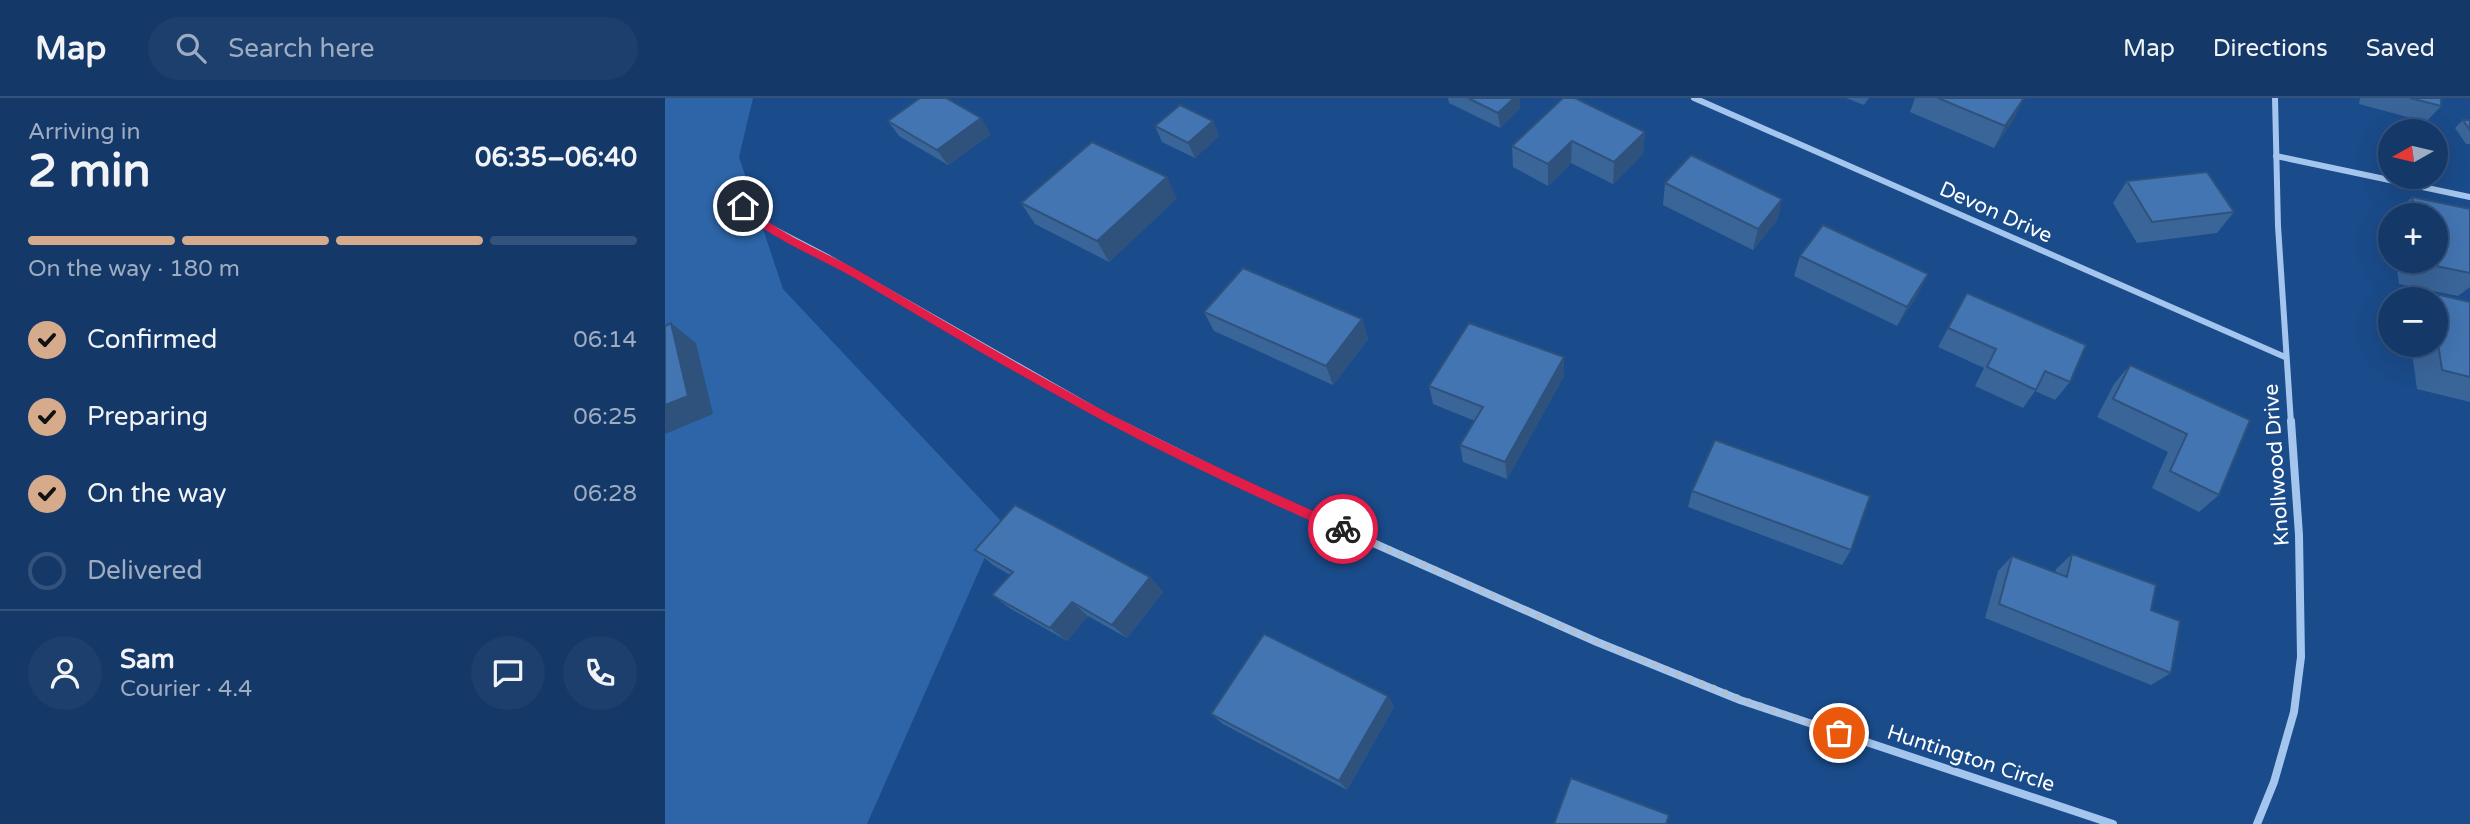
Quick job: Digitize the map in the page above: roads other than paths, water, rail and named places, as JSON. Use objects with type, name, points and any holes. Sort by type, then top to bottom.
[{"type":"street","name":"Devon Drive","points":[[1693,98],[2285,356]]},
{"type":"street","name":"Knollwood Drive","points":[[2257,824],[2274,782],[2294,712],[2301,657],[2299,535],[2291,399],[2285,356],[2275,98]]},
{"type":"street","points":[[2276,156],[2470,197]]},
{"type":"street","name":"Huntington Circle","points":[[723,200],[743,206],[756,220],[829,258],[983,349],[1104,416],[1258,492],[1597,642],[1740,699],[2113,824]]}]
